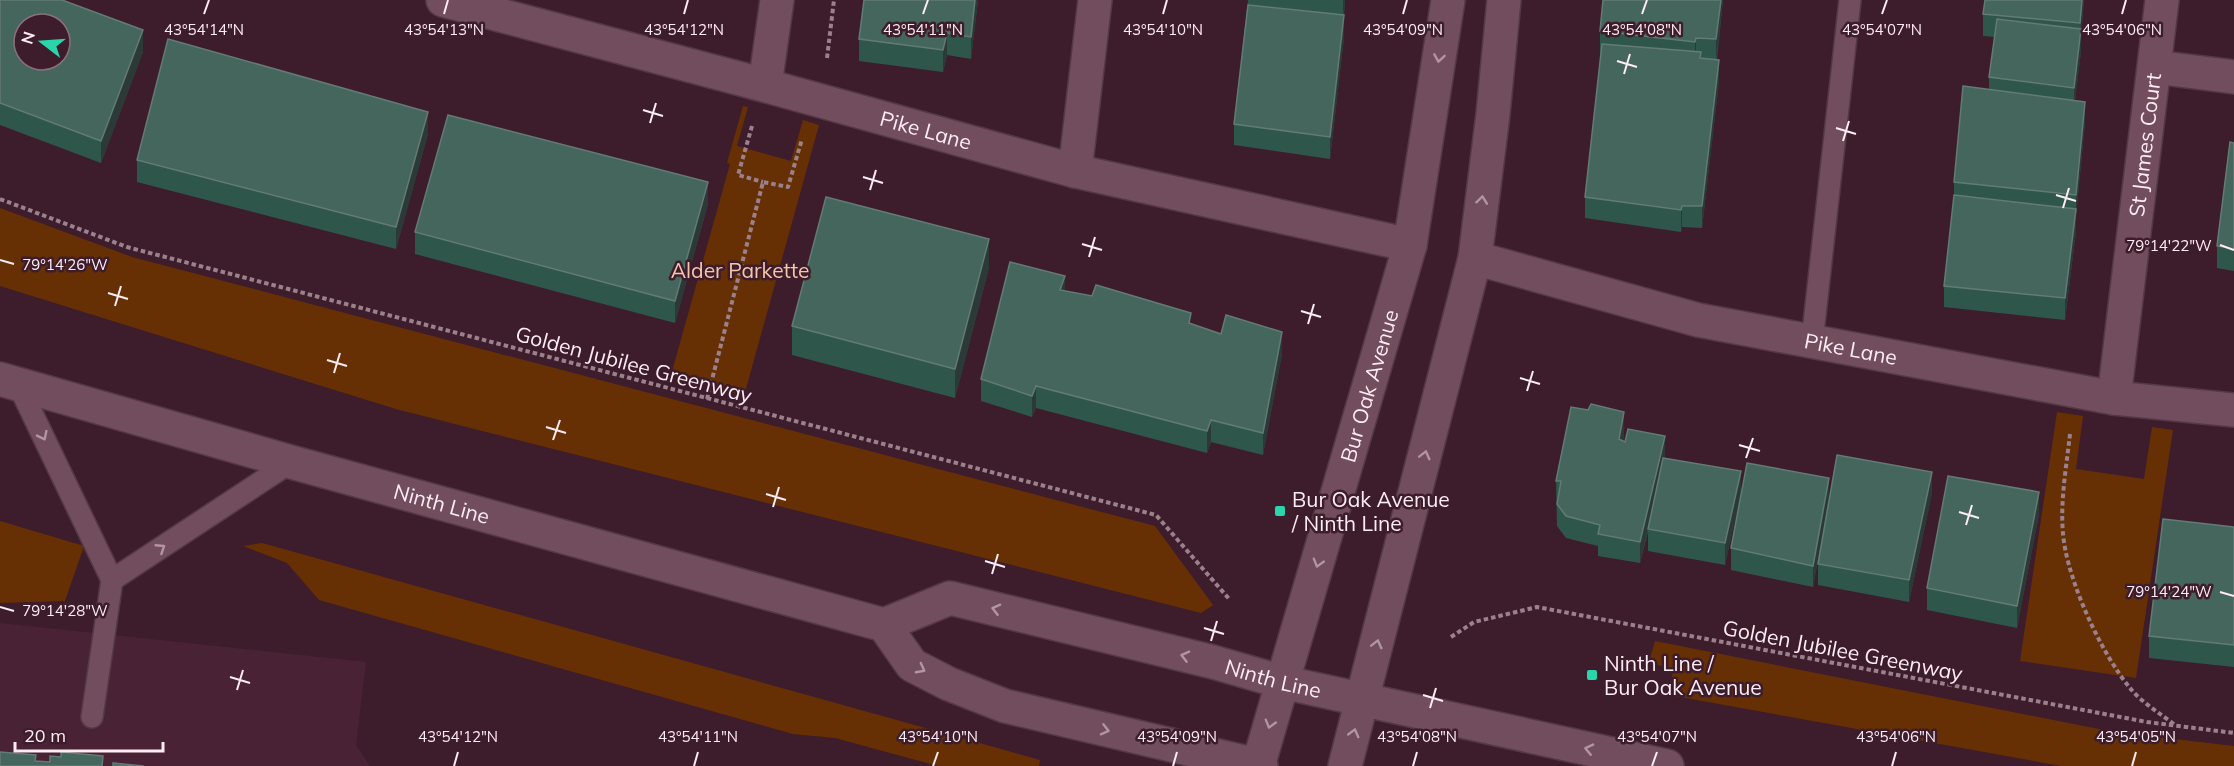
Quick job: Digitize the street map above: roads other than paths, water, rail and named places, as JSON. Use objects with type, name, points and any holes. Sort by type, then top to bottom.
[{"type":"street","name":"Pike Lane","points":[[443,0],[1075,171],[1410,245]]},
{"type":"street","points":[[765,86],[777,0]]},
{"type":"street","points":[[1075,171],[1095,0]]},
{"type":"street","name":"Bur Oak Avenue","points":[[1259,766],[1410,245],[1448,0]]},
{"type":"street","points":[[1345,766],[1475,258],[1493,114],[1504,0]]},
{"type":"street","name":"St James Court","points":[[2114,398],[2162,0]]},
{"type":"street","points":[[2155,67],[2234,77]]},
{"type":"street","name":"Pike Lane","points":[[1475,258],[1698,320],[2114,398],[2234,410]]},
{"type":"street","name":"Ninth Line","points":[[9,381],[291,462],[884,625],[950,598],[1363,701],[1667,766]]},
{"type":"street","points":[[884,625],[912,665],[949,684],[1005,706],[1259,766]]},
{"type":"lane","points":[[1812,342],[1850,0]]},
{"type":"lane","points":[[9,381],[112,580],[92,717]]},
{"type":"lane","points":[[112,580],[291,462]]},
{"type":"place","name":"Bur Oak Avenue / Ninth Line","points":[[1280,511]]},
{"type":"place","name":"Ninth Line / Bur Oak Avenue","points":[[1592,675]]},
{"type":"park label","name":"Alder Parkette","points":[[740,270]]}]
